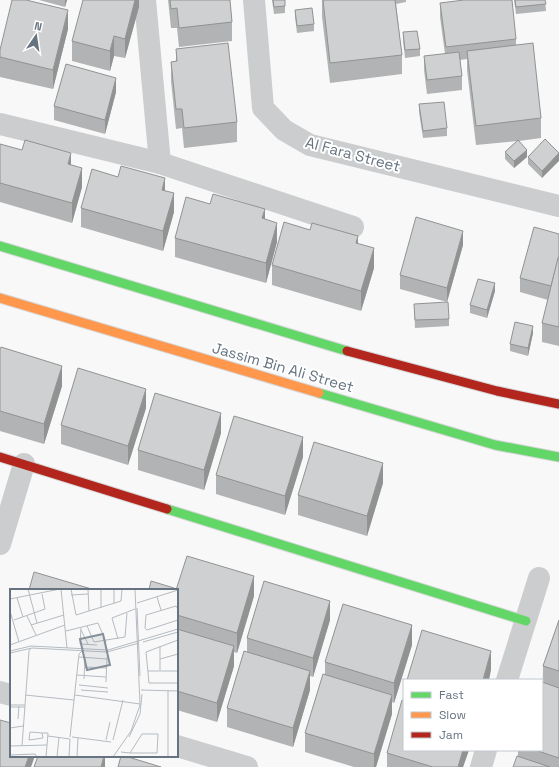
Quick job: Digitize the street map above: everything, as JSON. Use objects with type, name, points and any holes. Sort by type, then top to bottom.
[{"type":"street","points":[[146,0],[160,163]]},
{"type":"street","name":"Al Fara Street","points":[[254,0],[263,108],[284,130],[310,145],[559,206]]},
{"type":"street","points":[[0,124],[160,163],[353,227]]},
{"type":"street","points":[[0,246],[330,347],[504,393],[559,404]]},
{"type":"street","name":"Jassim Bin Ali Street","points":[[0,298],[495,445],[559,457]]},
{"type":"street","points":[[0,456],[526,621]]},
{"type":"street","points":[[0,544],[24,464]]},
{"type":"street","points":[[507,679],[539,578]]},
{"type":"street","points":[[0,692],[10,695]]},
{"type":"street","points":[[178,746],[247,767]]},
{"type":"street","points":[[480,767],[486,751]]},
{"type":"building","points":[[12,0],[26,0],[68,10],[53,70],[0,57],[0,50]]},
{"type":"building","points":[[83,0],[135,0],[125,39],[114,36],[110,51],[72,41]]},
{"type":"building","points":[[170,0],[230,0],[232,22],[179,28],[177,8],[171,9]]},
{"type":"building","points":[[273,0],[285,0],[285,6],[274,7]]},
{"type":"building","points":[[323,0],[395,0],[402,55],[330,63]]},
{"type":"building","points":[[464,0],[512,0],[516,39],[446,47],[440,3]]},
{"type":"building","points":[[515,0],[545,0],[546,4],[516,7]]},
{"type":"building","points":[[312,8],[314,24],[297,26],[295,10]]},
{"type":"building","points":[[417,31],[420,49],[405,50],[403,32]]},
{"type":"building","points":[[228,43],[237,122],[184,128],[182,109],[176,109],[171,62],[177,61],[176,49]]},
{"type":"building","points":[[533,43],[541,118],[476,126],[467,51]]},
{"type":"building","points":[[459,52],[462,76],[427,80],[424,56]]},
{"type":"building","points":[[66,64],[116,78],[105,120],[54,106]]},
{"type":"building","points":[[444,102],[447,128],[423,131],[419,104]]},
{"type":"building","points":[[545,139],[559,153],[542,171],[528,157]]},
{"type":"building","points":[[25,140],[71,153],[68,164],[82,168],[72,203],[0,183],[0,144],[22,150]]},
{"type":"building","points":[[518,140],[527,150],[514,161],[505,152]]},
{"type":"building","points":[[121,166],[165,178],[162,190],[174,193],[163,231],[81,208],[92,169],[118,177]]},
{"type":"building","points":[[213,194],[265,209],[262,218],[277,223],[266,263],[175,238],[186,197],[210,204]]},
{"type":"building","points":[[416,217],[463,231],[447,288],[400,275]]},
{"type":"building","points":[[284,222],[310,230],[312,223],[358,236],[356,243],[374,248],[361,291],[272,265]]},
{"type":"building","points":[[534,227],[559,234],[559,256],[551,286],[520,278]]},
{"type":"building","points":[[559,258],[559,327],[542,323]]},
{"type":"building","points":[[478,279],[495,283],[487,310],[470,305]]},
{"type":"building","points":[[448,302],[449,319],[415,320],[414,304]]},
{"type":"building","points":[[515,322],[533,326],[528,348],[510,344]]},
{"type":"building","points":[[1,347],[62,366],[44,424],[0,411]]},
{"type":"building","points":[[78,368],[146,389],[128,446],[61,425]]},
{"type":"building","points":[[155,393],[221,413],[204,470],[138,450]]},
{"type":"building","points":[[234,416],[303,437],[285,496],[216,475]]},
{"type":"building","points":[[314,442],[383,463],[367,516],[298,495]]},
{"type":"building","points":[[187,556],[254,576],[237,633],[178,615],[178,589],[176,589]]},
{"type":"building","points":[[34,572],[92,589],[29,589]]},
{"type":"building","points":[[151,581],[174,588],[174,589],[149,589]]},
{"type":"building","points":[[264,581],[330,601],[313,658],[247,638]]},
{"type":"building","points":[[343,604],[412,625],[394,683],[325,662]]},
{"type":"building","points":[[559,620],[559,671],[543,666]]},
{"type":"building","points":[[178,629],[234,646],[217,703],[178,691]]},
{"type":"building","points":[[422,630],[491,651],[483,679],[407,679]]},
{"type":"building","points":[[244,651],[310,671],[293,728],[227,708]]},
{"type":"building","points":[[323,674],[392,695],[374,754],[305,733]]},
{"type":"building","points":[[543,682],[559,688],[559,758],[538,751],[543,751]]},
{"type":"building","points":[[402,700],[403,751],[463,751],[458,767],[433,767],[387,753]]},
{"type":"building","points":[[0,720],[10,723],[10,757],[29,757],[25,767],[0,767]]},
{"type":"building","points":[[517,756],[550,767],[513,767]]},
{"type":"building","points":[[38,757],[104,757],[101,767],[34,767]]},
{"type":"building","points":[[121,757],[128,757],[161,767],[118,767]]},
{"type":"traffic: fast","points":[[0,246],[347,351]]},
{"type":"traffic: fast","points":[[319,393],[495,445],[559,457]]},
{"type":"traffic: fast","points":[[167,509],[526,621]]},
{"type":"traffic: slow","points":[[0,298],[319,393]]},
{"type":"traffic: jam","points":[[347,351],[497,391],[559,404]]},
{"type":"traffic: jam","points":[[0,457],[167,509]]}]
